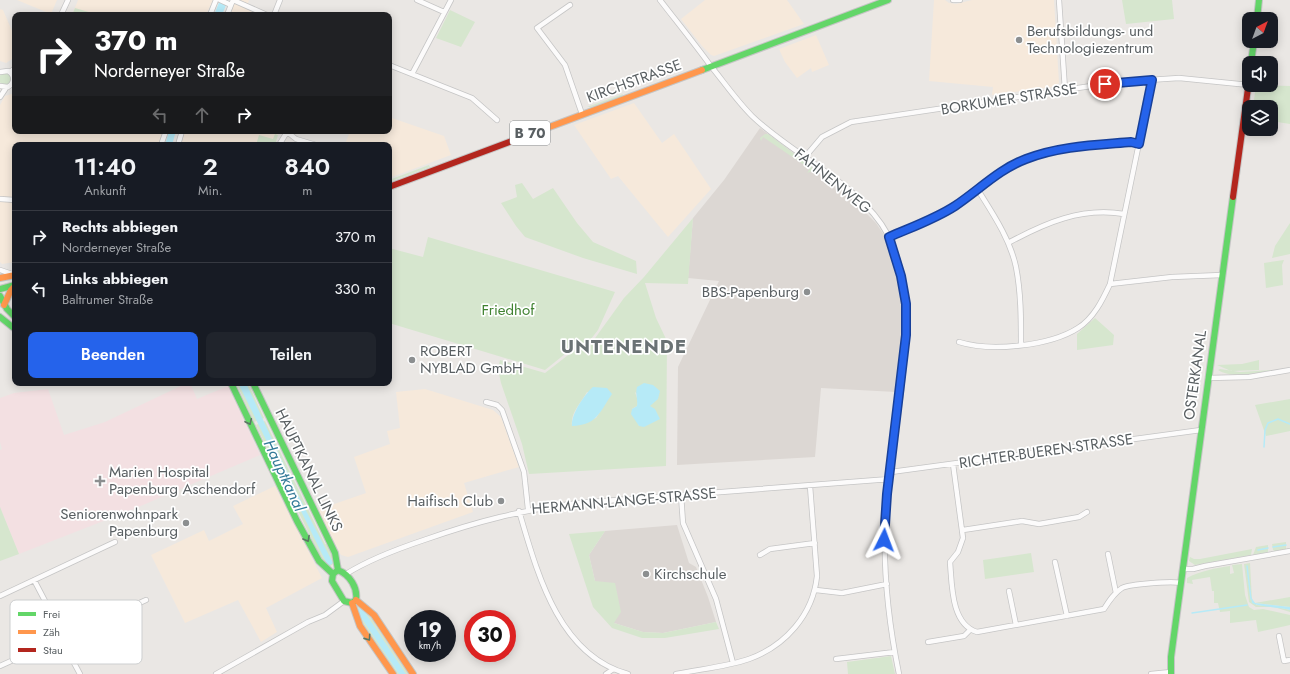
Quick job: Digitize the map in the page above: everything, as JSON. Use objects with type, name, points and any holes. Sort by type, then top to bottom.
[{"type":"main road","name":"KIRCHSTRASSE","points":[[392,186],[888,0]]},
{"type":"main road","points":[[1258,12],[1259,0]]},
{"type":"main road","name":"OSTERKANAL","points":[[1171,673],[1171,657],[1247,92]]},
{"type":"main road","points":[[0,278],[12,275]]},
{"type":"main road","points":[[0,289],[12,286]]},
{"type":"main road","points":[[4,305],[12,289]]},
{"type":"main road","points":[[0,296],[4,305],[12,314]]},
{"type":"main road","points":[[0,317],[12,327]]},
{"type":"main road","points":[[232,386],[295,517],[319,561],[336,572],[346,574],[357,593],[354,601],[360,626],[393,674]]},
{"type":"main road","name":"HAUPTKANAL LINKS","points":[[254,386],[335,553],[336,572],[332,581],[344,601]]},
{"type":"main road","points":[[344,601],[354,601],[374,615],[413,674]]},
{"type":"street","points":[[62,12],[68,0]]},
{"type":"street","points":[[211,12],[216,0]]},
{"type":"street","points":[[220,0],[231,2],[259,12]]},
{"type":"street","points":[[275,12],[280,0]]},
{"type":"street","points":[[417,0],[444,12]]},
{"type":"street","points":[[412,74],[451,0]]},
{"type":"street","name":"FAHNENWEG","points":[[660,0],[712,66],[725,86],[752,116],[868,208],[880,222],[889,237],[901,276],[906,304],[906,335],[884,540],[887,584],[895,652],[900,674]]},
{"type":"street","points":[[953,0],[960,0]]},
{"type":"street","points":[[1059,0],[1065,90]]},
{"type":"street","points":[[228,12],[231,2]]},
{"type":"street","points":[[570,5],[537,28],[565,65],[582,114]]},
{"type":"street","points":[[392,67],[472,98],[497,120]]},
{"type":"street","points":[[0,72],[10,72],[12,77]]},
{"type":"street","name":"BORKUMER STRASSE","points":[[805,157],[822,138],[851,122],[1118,82],[1179,78],[1242,84]]},
{"type":"street","points":[[959,342],[975,347],[1001,347],[1057,338],[1079,328],[1094,314],[1110,284],[1152,80]]},
{"type":"street","points":[[0,86],[6,88],[12,86]]},
{"type":"street","points":[[0,97],[6,88]]},
{"type":"street","points":[[289,134],[307,142]]},
{"type":"street","points":[[889,237],[941,214],[978,190],[1006,168],[1045,152],[1131,142],[1139,144]]},
{"type":"street","points":[[978,190],[1008,243],[1016,266],[1020,296],[1021,344]]},
{"type":"street","points":[[0,199],[12,200]]},
{"type":"street","points":[[1008,243],[1051,221],[1082,214],[1109,212],[1124,214]]},
{"type":"street","points":[[0,270],[12,274]]},
{"type":"street","points":[[1110,284],[1172,277],[1222,275]]},
{"type":"street","points":[[1208,378],[1249,377],[1290,370]]},
{"type":"street","points":[[486,402],[496,405],[502,410],[524,472],[528,509]]},
{"type":"street","name":"RICHTER-BUEREN-STRASSE","points":[[891,472],[1201,430]]},
{"type":"street","points":[[953,464],[963,530],[962,544],[950,562],[956,610],[970,630],[977,632],[1104,609],[1116,593],[1124,587],[1173,581],[1181,583]]},
{"type":"street","name":"HERMANN-LANGE-STRASSE","points":[[346,574],[390,552],[449,531],[528,509],[578,503],[890,479]]},
{"type":"street","points":[[676,674],[749,659],[765,651],[789,633],[810,606],[816,590],[817,576],[810,486]]},
{"type":"street","points":[[680,495],[683,523],[716,599],[733,663]]},
{"type":"street","points":[[519,511],[535,566],[556,613],[573,638],[593,657],[612,670],[628,674]]},
{"type":"street","points":[[963,530],[1022,521],[1040,524],[1079,518],[1088,512]]},
{"type":"street","points":[[0,596],[115,542]]},
{"type":"street","points":[[760,555],[770,549],[814,543]]},
{"type":"street","points":[[1183,569],[1193,570],[1212,564],[1290,552]]},
{"type":"street","points":[[1108,554],[1116,593]]},
{"type":"street","points":[[1055,562],[1067,616]]},
{"type":"street","points":[[34,580],[44,600]]},
{"type":"street","points":[[816,590],[842,593],[887,584]]},
{"type":"street","points":[[1009,591],[1016,625]]},
{"type":"street","points":[[142,602],[146,600]]},
{"type":"street","points":[[216,674],[308,622],[325,615],[344,601]]},
{"type":"street","points":[[928,642],[964,636],[970,630]]},
{"type":"street","points":[[1279,636],[1284,661],[1290,660]]},
{"type":"street","points":[[836,660],[895,652]]},
{"type":"street","points":[[0,666],[10,661]]},
{"type":"street","points":[[75,664],[80,674]]},
{"type":"street","points":[[606,674],[612,670]]},
{"type":"street","points":[[1151,674],[1171,673]]},
{"type":"shaded area","points":[[17,0],[57,0],[52,12],[46,12]]},
{"type":"shaded area","points":[[78,0],[213,0],[207,12],[73,12]]},
{"type":"shaded area","points":[[234,0],[249,0],[246,9],[253,12],[229,12]]},
{"type":"shaded area","points":[[705,0],[787,0],[804,24],[714,56],[702,46],[681,19]]},
{"type":"shaded area","points":[[934,0],[945,0],[949,3],[956,4],[972,0],[1054,0],[1059,83],[1052,87],[992,95],[993,87],[929,81]]},
{"type":"shaded area","points":[[0,9],[3,10],[12,31],[12,59],[6,63],[0,61]]},
{"type":"shaded area","points":[[816,35],[829,65],[812,72],[811,68],[797,78],[785,62],[779,49]]},
{"type":"shaded area","points":[[12,94],[12,134],[162,134],[160,142],[12,142],[12,262],[2,264],[0,262],[0,105],[5,96]]},
{"type":"shaded area","points":[[634,103],[662,143],[674,134],[711,189],[668,237],[618,176],[611,179],[574,125]]},
{"type":"shaded area","points":[[392,118],[444,136],[451,155],[392,177],[392,142],[346,142],[349,134],[392,134]]},
{"type":"shaded area","name":"BBS-Papenburg","points":[[760,128],[845,192],[876,223],[886,238],[898,276],[902,304],[903,335],[896,392],[821,388],[815,457],[677,465],[678,367],[719,281],[688,278],[693,218],[724,180]]},
{"type":"shaded area","points":[[184,134],[278,134],[276,142],[182,142]]},
{"type":"shaded area","name":"Marien Hospital Papenburg Aschendorf","points":[[181,386],[191,386],[197,399],[228,386],[260,455],[129,511],[19,554],[0,507],[0,450],[2,449],[0,442],[0,398],[14,393],[48,389],[64,435],[105,422]]},
{"type":"shaded area","points":[[425,389],[493,410],[501,417],[519,467],[464,483],[473,512],[348,557],[341,555],[317,510],[366,493],[354,457],[390,444],[387,431],[400,428],[396,392]]},
{"type":"shaded area","points":[[275,486],[322,578],[266,608],[277,632],[261,642],[238,600],[185,623],[151,555],[204,530],[209,541],[243,524],[233,506]]},
{"type":"shaded area","name":"Kirchschule","points":[[677,525],[689,563],[696,567],[716,622],[663,633],[643,632],[614,623],[595,581],[589,555],[605,531]]},
{"type":"green space","points":[[1122,0],[1172,0],[1174,19],[1126,24]]},
{"type":"green space","points":[[75,8],[89,12],[73,12]]},
{"type":"green space","points":[[450,10],[475,22],[461,47],[436,38]]},
{"type":"green space","points":[[5,73],[9,75],[11,79],[9,83],[5,85],[1,83],[-1,79],[1,75]]},
{"type":"green space","points":[[1278,86],[1290,86],[1290,124],[1278,122],[1278,100],[1254,100],[1255,92],[1278,92]]},
{"type":"green space","points":[[623,94],[622,96],[587,107]]},
{"type":"green space","points":[[275,134],[278,135],[276,142],[257,142],[259,135],[273,139]]},
{"type":"green space","points":[[765,134],[768,134],[812,167],[812,171],[807,173],[810,169],[763,137],[761,141],[760,138]]},
{"type":"green space","points":[[429,165],[430,167],[392,181],[392,179]]},
{"type":"green space","points":[[522,183],[533,199],[553,188],[577,223],[593,242],[636,261],[637,274],[583,258],[525,237],[501,203],[517,197],[515,185]]},
{"type":"green space","points":[[693,218],[688,284],[645,283],[656,318],[667,341],[666,466],[529,474],[522,444],[501,383],[498,369],[500,360],[545,373],[572,352],[593,341],[624,298],[644,277]],"holes":[[[587,392],[611,394],[596,418],[572,426],[574,412]],[[635,392],[650,406],[639,426],[632,409],[637,406],[638,401]]]},
{"type":"green space","points":[[1290,223],[1290,254],[1272,258],[1275,246]]},
{"type":"green space","name":"Friedhof","points":[[428,237],[615,292],[598,330],[591,339],[570,350],[545,370],[392,324],[392,249],[423,257]]},
{"type":"green space","points":[[1284,260],[1282,265],[1283,285],[1266,288],[1264,263]]},
{"type":"green space","points":[[1095,318],[1114,335],[1113,345],[1077,350],[1077,334]]},
{"type":"green space","points":[[1259,360],[1259,370],[1231,371],[1217,365],[1242,364]]},
{"type":"green space","points":[[1218,370],[1240,372],[1273,370],[1237,375],[1224,373]]},
{"type":"green space","points":[[237,386],[249,386],[264,418],[254,422]]},
{"type":"green space","points":[[1290,399],[1290,431],[1266,436],[1255,405]]},
{"type":"green space","points":[[265,421],[325,544],[329,545],[335,563],[327,568],[319,559],[320,556],[256,425]]},
{"type":"green space","points":[[0,507],[19,554],[0,561]]},
{"type":"green space","points":[[605,531],[589,555],[595,581],[615,583],[621,612],[614,623],[643,632],[663,633],[716,622],[719,629],[665,638],[642,638],[612,628],[593,607],[569,534]]},
{"type":"green space","points":[[1286,542],[1286,549],[1273,550],[1272,544]]},
{"type":"green space","points":[[1268,545],[1268,552],[1253,555],[1256,547]]},
{"type":"green space","points":[[1252,549],[1251,555],[1195,565],[1189,561],[1190,557],[1200,559]]},
{"type":"green space","points":[[1031,553],[1034,572],[985,579],[983,560]]},
{"type":"green space","points":[[1250,563],[1252,600],[1255,603],[1290,597],[1290,607],[1256,603],[1256,605],[1273,606],[1290,610],[1290,612],[1274,607],[1256,607],[1249,602],[1244,564]]},
{"type":"green space","points":[[1242,564],[1245,595],[1249,607],[1254,610],[1263,609],[1290,615],[1290,625],[1258,632],[1256,620],[1230,623],[1230,611],[1220,612],[1218,603],[1214,603],[1214,591],[1212,591],[1210,577],[1192,580],[1193,584],[1187,583],[1187,578],[1197,573],[1230,566],[1230,574],[1234,573],[1232,565]]},
{"type":"green space","points":[[362,605],[376,620],[375,624],[409,674],[397,674],[366,629],[363,628],[355,609]]},
{"type":"green space","points":[[891,656],[895,674],[848,674],[847,662]]},
{"type":"water","points":[[220,0],[228,0],[223,12],[215,12]]},
{"type":"water","points":[[168,134],[175,134],[173,142],[166,142]]},
{"type":"water","points":[[644,383],[653,385],[660,391],[658,399],[650,406],[655,409],[660,419],[644,427],[639,426],[631,414],[632,409],[637,406],[637,387]]},
{"type":"water","name":"Hauptkanal","points":[[239,386],[247,386],[297,493],[333,563],[329,566]]},
{"type":"water","points":[[593,387],[607,388],[612,394],[596,417],[587,423],[572,426],[572,421],[576,410]]},
{"type":"water","points":[[1251,597],[1255,603],[1290,607],[1290,610],[1252,603]]},
{"type":"water","points":[[360,608],[364,611],[406,674],[399,674],[358,613],[357,609]]},
{"type":"waterway","points":[[1264,447],[1265,430],[1268,423],[1278,419],[1290,424]]},
{"type":"waterway","points":[[1273,547],[1286,545]]},
{"type":"waterway","points":[[1258,550],[1268,548]]},
{"type":"waterway","points":[[1247,566],[1251,599]]},
{"type":"waterway","points":[[1192,613],[1247,605]]},
{"type":"traffic: fast","points":[[702,70],[888,0]]},
{"type":"traffic: fast","points":[[1258,12],[1259,0]]},
{"type":"traffic: fast","points":[[1252,56],[1253,48]]},
{"type":"traffic: fast","points":[[1171,674],[1171,657],[1233,197]]},
{"type":"traffic: fast","points":[[0,289],[12,286]]},
{"type":"traffic: fast","points":[[0,296],[7,309],[12,314]]},
{"type":"traffic: fast","points":[[0,317],[12,327]]},
{"type":"traffic: fast","points":[[232,386],[297,521],[319,561],[333,574]]},
{"type":"traffic: fast","points":[[254,386],[335,553],[338,570]]},
{"type":"traffic: fast","points":[[338,570],[346,575],[352,582],[356,591],[356,600],[352,603],[344,601],[332,581],[333,574],[338,570]]},
{"type":"traffic: slow","points":[[528,135],[702,70]]},
{"type":"traffic: slow","points":[[0,278],[12,276]]},
{"type":"traffic: slow","points":[[4,305],[12,289]]},
{"type":"traffic: slow","points":[[356,600],[374,615],[413,674]]},
{"type":"traffic: slow","points":[[352,603],[360,626],[393,674]]},
{"type":"traffic: jam","points":[[1233,197],[1247,92]]},
{"type":"traffic: jam","points":[[392,186],[528,135]]},
{"type":"place","name":"Berufsbildungs- und Technologiezentrum","points":[[1019,40]]},
{"type":"place","name":"BBS-Papenburg","points":[[807,292]]},
{"type":"place","name":"ROBERT NYBLAD GmbH","points":[[412,360]]},
{"type":"place","name":"Marien Hospital Papenburg Aschendorf","points":[[100,481]]},
{"type":"place","name":"Haifisch Club","points":[[501,501]]},
{"type":"place","name":"Seniorenwohnpark Papenburg","points":[[186,523]]},
{"type":"place","name":"Kirchschule","points":[[646,574]]},
{"type":"district","name":"UNTENENDE","points":[[624,346]]},
{"type":"route","points":[[884,540],[887,494],[891,472],[906,335],[906,304],[901,276],[889,237],[941,214],[975,192],[1006,168],[1024,159],[1060,149],[1131,142],[1139,144],[1152,80],[1105,84]]}]
